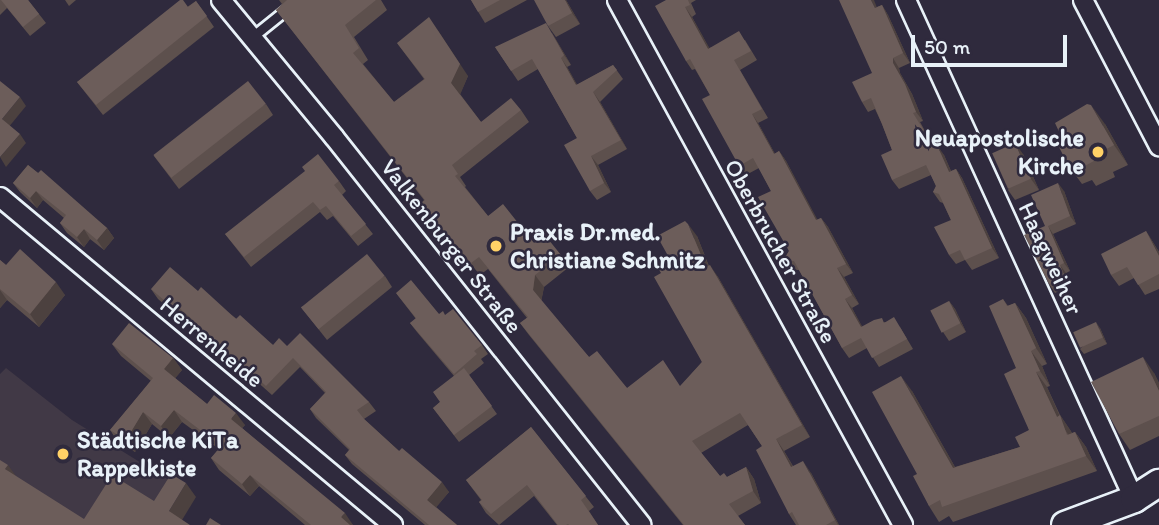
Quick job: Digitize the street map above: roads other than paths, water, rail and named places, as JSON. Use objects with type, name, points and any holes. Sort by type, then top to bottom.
[{"type":"street","name":"Valkenburger Straße","points":[[221,0],[642,525]]},
{"type":"street","name":"Oberbrucher Straße","points":[[617,0],[903,525]]},
{"type":"street","name":"Haagweiher","points":[[906,0],[1134,499]]},
{"type":"street","points":[[1083,0],[1158,143]]},
{"type":"street","name":"Herrenheide","points":[[0,197],[393,525]]},
{"type":"street","points":[[1065,525],[1134,499],[1159,483]]},
{"type":"lane","points":[[252,37],[298,0]]},
{"type":"place","name":"Neuapostolische Kirche","points":[[1098,152]]},
{"type":"place","name":"Praxis Dr.med. Christiane Schmitz","points":[[496,246]]},
{"type":"place","name":"Städtische KiTa Rappelkiste","points":[[63,454]]}]
